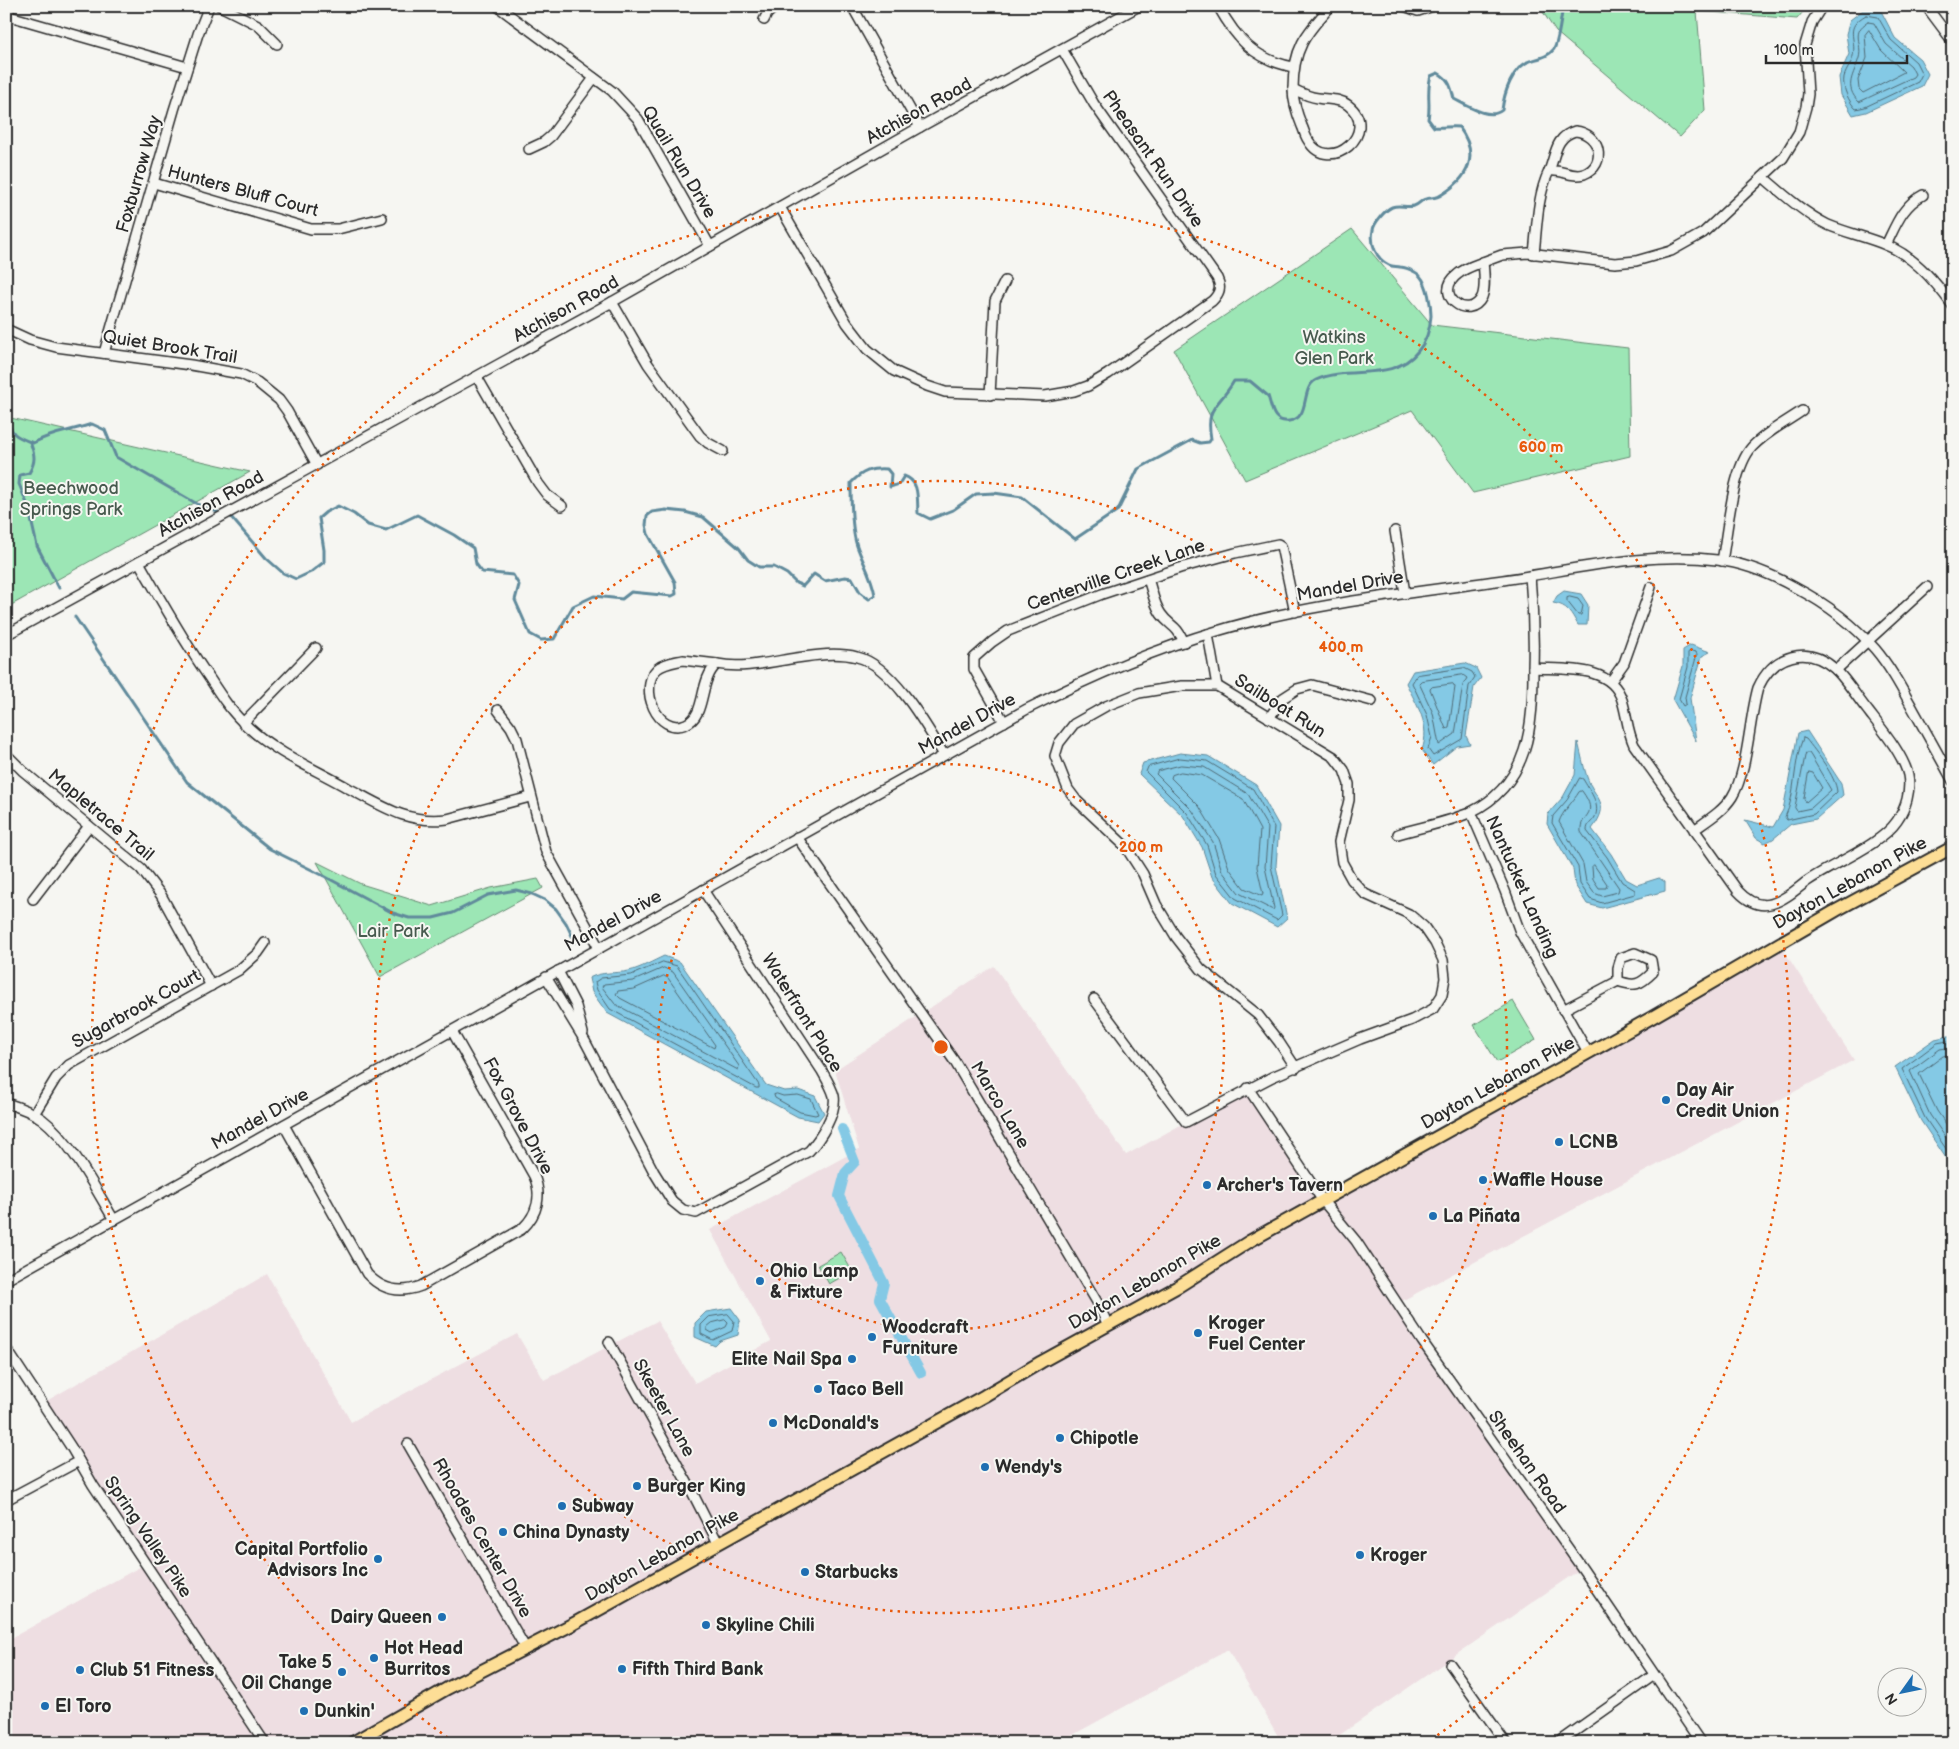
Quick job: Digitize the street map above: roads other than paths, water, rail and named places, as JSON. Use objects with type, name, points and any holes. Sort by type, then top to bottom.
[{"type":"main road","name":"Dayton Lebanon Pike","points":[[352,1743],[448,1688],[526,1649],[718,1543],[1179,1286],[1250,1241],[1953,847]]},
{"type":"street","name":"Foxburrow Way","points":[[104,353],[198,34],[209,6]]},
{"type":"street","points":[[220,6],[258,25],[278,44]]},
{"type":"street","name":"Quail Run Drive","points":[[497,6],[612,91],[638,119],[710,246]]},
{"type":"street","points":[[764,20],[767,14],[776,6]]},
{"type":"street","points":[[852,6],[920,127]]},
{"type":"street","name":"Atchison Road","points":[[6,635],[477,377],[920,127],[1139,6]]},
{"type":"street","points":[[1218,6],[1229,27],[1248,48],[1275,62],[1293,67]]},
{"type":"street","points":[[1293,89],[1305,95],[1341,101],[1353,110],[1358,124],[1358,132],[1350,146],[1337,153],[1327,153],[1314,148],[1308,140],[1298,118],[1293,100],[1293,89],[1293,67],[1298,52],[1306,38],[1331,6]]},
{"type":"street","points":[[1404,6],[1418,11],[1433,6]]},
{"type":"street","points":[[1483,262],[1483,294],[1481,299],[1472,306],[1459,306],[1452,300],[1449,294],[1450,284],[1458,274],[1483,262],[1511,254],[1534,254],[1615,263],[1653,257],[1671,251],[1703,233],[1764,178],[1791,148],[1804,120],[1808,94],[1805,45],[1812,22],[1822,6]]},
{"type":"street","points":[[1926,6],[1953,42]]},
{"type":"street","points":[[6,15],[188,68]]},
{"type":"street","name":"Pheasant Run Drive","points":[[990,395],[1059,395],[1088,386],[1134,357],[1218,296],[1220,286],[1217,278],[1094,104],[1062,49]]},
{"type":"street","points":[[529,149],[552,136],[594,78]]},
{"type":"street","points":[[1534,254],[1540,200],[1545,179],[1558,143],[1562,138],[1575,131],[1586,133],[1594,140],[1597,145],[1598,156],[1596,162],[1588,171],[1578,175],[1556,170],[1549,171]]},
{"type":"street","points":[[1764,178],[1787,198],[1815,218],[1830,226],[1886,245],[1902,254],[1931,278],[1953,306]]},
{"type":"street","name":"Hunters Bluff Court","points":[[154,183],[311,229],[338,230],[382,218]]},
{"type":"street","points":[[1886,245],[1901,214],[1908,205],[1923,195]]},
{"type":"street","points":[[780,207],[847,323],[867,349],[894,371],[926,386],[945,392],[990,395],[995,301],[1005,281]]},
{"type":"street","points":[[612,302],[663,385],[700,436],[723,451]]},
{"type":"street","name":"Quiet Brook Trail","points":[[6,329],[41,344],[229,371],[257,382],[284,407],[316,464]]},
{"type":"street","points":[[477,377],[538,483],[547,495],[562,506]]},
{"type":"street","points":[[1722,561],[1737,479],[1746,456],[1760,440],[1802,411]]},
{"type":"street","points":[[1395,531],[1404,593]]},
{"type":"street","name":"Centerville Creek Lane","points":[[1004,722],[974,669],[974,658],[992,642],[1016,628],[1102,594],[1235,553],[1278,544],[1295,612]]},
{"type":"street","name":"Mandel Drive","points":[[6,1280],[1004,722],[1076,685],[1121,665],[1208,634],[1295,612],[1404,593],[1600,565],[1682,557],[1722,561],[1774,577],[1797,588],[1838,615],[1868,641],[1898,682],[1953,781]]},
{"type":"street","points":[[139,562],[184,641],[226,704],[243,723],[261,738],[280,750],[391,811],[412,819],[435,821],[447,819],[530,797]]},
{"type":"street","points":[[1398,834],[1471,812],[1494,797],[1504,787],[1521,761],[1528,741],[1532,720],[1534,622],[1530,576]]},
{"type":"street","points":[[1148,579],[1159,610],[1176,627],[1184,642]]},
{"type":"street","points":[[1611,681],[1624,663],[1651,587]]},
{"type":"street","points":[[1836,670],[1927,588]]},
{"type":"street","points":[[1208,634],[1217,686]]},
{"type":"street","points":[[243,723],[316,648]]},
{"type":"street","points":[[717,664],[708,674],[698,714],[692,720],[687,724],[673,726],[661,719],[656,713],[650,694],[652,677],[664,665],[683,660],[717,664],[758,665],[828,655],[858,657],[872,662],[881,668],[899,688],[944,755]]},
{"type":"street","points":[[1533,668],[1584,671],[1611,681],[1622,701],[1629,734],[1634,745],[1694,830],[1743,897],[1758,904],[1767,905],[1785,898],[1827,868],[1860,850],[1890,830],[1897,822],[1907,799],[1909,789],[1907,772],[1887,738],[1836,670],[1815,658],[1806,656],[1786,659],[1770,668],[1764,675],[1754,701],[1736,789],[1724,806],[1694,830]]},
{"type":"street","points":[[1268,718],[1283,698],[1297,688],[1312,685],[1372,701]]},
{"type":"street","name":"Sailboat Run","points":[[1094,999],[1186,1122],[1248,1088],[1296,1068],[1360,1039],[1412,1020],[1433,1009],[1442,996],[1445,978],[1443,960],[1435,943],[1424,927],[1409,914],[1365,894],[1352,880],[1342,862],[1339,842],[1349,800],[1349,784],[1344,770],[1334,758],[1217,686],[1182,686],[1139,693],[1106,706],[1074,724],[1059,743],[1055,756],[1068,789],[1077,801],[1125,846],[1144,874],[1156,904],[1176,937],[1201,969],[1258,1015],[1296,1068]]},
{"type":"street","points":[[498,710],[511,727],[517,739],[530,797],[546,852],[599,948]]},
{"type":"street","name":"Mapletrace Trail","points":[[6,754],[23,771],[123,853],[152,881],[211,986]]},
{"type":"street","name":"Nantucket Landing","points":[[1471,812],[1505,891],[1520,932],[1588,1053]]},
{"type":"street","points":[[33,899],[89,826]]},
{"type":"street","name":"Marco Lane","points":[[797,837],[955,1062],[1097,1302],[1108,1325]]},
{"type":"street","name":"Waterfront Place","points":[[546,977],[585,1041],[654,1172],[672,1201],[683,1210],[696,1213],[808,1152],[820,1139],[830,1118],[834,1097],[822,1071],[703,890]]},
{"type":"street","name":"Sugarbrook Court","points":[[34,1114],[56,1078],[69,1065],[211,986],[248,963],[265,943]]},
{"type":"street","name":"Waterfront Place","points":[[558,971],[576,1006],[585,1041]]},
{"type":"street","points":[[1563,1010],[1618,981]]},
{"type":"street","name":"Fox Grove Drive","points":[[284,1125],[367,1274],[380,1285],[393,1290],[421,1286],[522,1229],[534,1215],[538,1201],[534,1176],[452,1031]]},
{"type":"street","name":"Sheehan Road","points":[[1248,1088],[1324,1201],[1356,1241],[1422,1341],[1582,1568],[1701,1743]]},
{"type":"street","points":[[6,1103],[34,1114],[52,1128],[65,1143],[114,1220]]},
{"type":"street","name":"Skeeter Lane","points":[[609,1342],[688,1484],[718,1543]]},
{"type":"street","name":"Spring Valley Pike","points":[[6,1348],[93,1486],[265,1743]]},
{"type":"street","name":"Rhoades Center Drive","points":[[408,1444],[526,1649]]},
{"type":"street","points":[[6,1500],[78,1461]]},
{"type":"street","points":[[1450,1664],[1506,1743]]},
{"type":"street","points":[[1558,1743],[1654,1674]]},
{"type":"water","points":[[1863,10],[1881,11],[1895,38],[1920,59],[1928,74],[1922,86],[1866,112],[1853,115],[1841,95],[1839,77],[1849,54],[1846,34],[1850,20]]},
{"type":"water","points":[[1564,591],[1581,594],[1588,605],[1587,625],[1578,625],[1566,608],[1553,603],[1557,596]]},
{"type":"water","points":[[1691,645],[1710,652],[1702,656],[1690,698],[1696,741],[1673,700],[1683,666],[1683,650]]},
{"type":"water","points":[[1465,663],[1476,668],[1481,678],[1474,687],[1466,736],[1470,744],[1457,746],[1433,765],[1422,750],[1425,732],[1424,724],[1406,683],[1413,671]]},
{"type":"water","points":[[1807,731],[1841,783],[1843,795],[1816,819],[1791,824],[1765,843],[1756,838],[1745,820],[1773,827],[1783,810],[1798,733]]},
{"type":"water","points":[[1578,742],[1587,777],[1600,801],[1601,807],[1601,813],[1592,829],[1611,854],[1626,879],[1637,885],[1659,878],[1665,882],[1665,891],[1602,908],[1587,904],[1575,885],[1573,869],[1547,824],[1548,814],[1563,797],[1575,775]]},
{"type":"water","points":[[1180,753],[1208,756],[1256,785],[1279,826],[1276,866],[1287,918],[1277,927],[1232,903],[1212,877],[1202,847],[1183,816],[1139,774],[1143,763]]},
{"type":"water","points":[[664,956],[680,962],[766,1085],[784,1091],[798,1090],[815,1096],[824,1113],[818,1121],[798,1117],[607,1013],[592,992],[589,978],[599,974],[633,970]]},
{"type":"water","points":[[1953,1035],[1953,1174],[1950,1164],[1921,1121],[1895,1067],[1935,1039]]},
{"type":"water","points":[[731,1308],[740,1320],[738,1335],[720,1341],[715,1346],[695,1337],[695,1323],[706,1312]]},
{"type":"waterway","points":[[6,416],[12,431],[33,443],[55,434],[92,424],[105,430],[116,457],[199,505],[231,517],[266,558],[283,573],[296,579],[311,572],[324,562],[319,518],[326,512],[338,506],[354,514],[368,525],[386,530],[417,515],[454,535],[473,548],[476,564],[482,572],[513,575],[519,585],[515,600],[530,634],[541,640],[554,639],[573,606],[594,596],[622,599],[631,592],[672,596],[676,594],[675,582],[648,534],[646,525],[647,516],[652,512],[666,510],[685,512],[703,517],[739,548],[748,560],[759,567],[774,567],[803,586],[814,574],[825,581],[845,577],[852,578],[860,592],[869,599],[875,595],[872,582],[855,539],[851,498],[851,483],[867,471],[887,469],[891,474],[890,487],[899,484],[904,476],[909,478],[917,491],[918,513],[930,519],[953,510],[976,494],[994,493],[1022,497],[1075,539],[1118,510],[1138,469],[1192,440],[1200,443],[1209,442],[1211,439],[1210,419],[1212,413],[1234,381],[1250,381],[1268,396],[1276,417],[1283,421],[1289,421],[1296,419],[1300,415],[1308,390],[1316,380],[1342,374],[1383,370],[1396,367],[1408,361],[1421,347],[1429,330],[1431,311],[1427,290],[1423,280],[1416,273],[1405,268],[1390,266],[1384,262],[1377,255],[1373,246],[1372,235],[1375,224],[1389,209],[1397,206],[1414,206],[1425,199],[1439,196],[1459,181],[1468,165],[1469,147],[1459,127],[1434,127],[1428,119],[1431,76],[1438,73],[1445,78],[1451,87],[1454,99],[1478,111],[1491,114],[1497,113],[1502,110],[1507,89],[1518,69],[1530,61],[1546,56],[1554,49],[1559,34],[1563,6]]},
{"type":"waterway","points":[[30,442],[34,454],[33,465],[29,473],[20,475],[19,484],[28,506],[37,546],[59,588]]},
{"type":"waterway","points":[[75,617],[187,782],[270,849],[393,913],[409,918],[433,918],[453,913],[488,895],[516,890],[532,894],[545,900],[556,909],[566,923],[575,942]]},
{"type":"waterway","points":[[842,1129],[855,1162],[845,1173],[839,1196],[884,1283],[880,1299],[921,1373]]},
{"type":"place","name":"Day Air Credit Union","points":[[1666,1100]]},
{"type":"place","name":"LCNB","points":[[1559,1142]]},
{"type":"place","name":"Waffle House","points":[[1483,1180]]},
{"type":"place","name":"Archer's Tavern","points":[[1207,1185]]},
{"type":"place","name":"La Piñata","points":[[1433,1216]]},
{"type":"place","name":"Ohio Lamp & Fixture","points":[[760,1281]]},
{"type":"place","name":"Kroger Fuel Center","points":[[1198,1333]]},
{"type":"place","name":"Woodcraft Furniture","points":[[872,1337]]},
{"type":"place","name":"Elite Nail Spa","points":[[852,1359]]},
{"type":"place","name":"Taco Bell","points":[[818,1389]]},
{"type":"place","name":"McDonald's","points":[[773,1423]]},
{"type":"place","name":"Chipotle","points":[[1060,1438]]},
{"type":"place","name":"Wendy's","points":[[985,1467]]},
{"type":"place","name":"Burger King","points":[[637,1486]]},
{"type":"place","name":"Subway","points":[[562,1506]]},
{"type":"place","name":"China Dynasty","points":[[503,1532]]},
{"type":"place","name":"Kroger","points":[[1360,1555]]},
{"type":"place","name":"Capital Portfolio Advisors Inc","points":[[378,1559]]},
{"type":"place","name":"Starbucks","points":[[805,1572]]},
{"type":"place","name":"Dairy Queen","points":[[442,1617]]},
{"type":"place","name":"Skyline Chili","points":[[706,1625]]},
{"type":"place","name":"Hot Head Burritos","points":[[374,1658]]},
{"type":"place","name":"Fifth Third Bank","points":[[622,1669]]},
{"type":"place","name":"Club 51 Fitness","points":[[80,1670]]},
{"type":"place","name":"Take 5 Oil Change","points":[[342,1672]]},
{"type":"place","name":"El Toro","points":[[45,1706]]},
{"type":"place","name":"Dunkin'","points":[[304,1711]]},
{"type":"park label","name":"Watkins Glen Park","points":[[1334,347]]},
{"type":"park label","name":"Beechwood Springs Park","points":[[71,498]]},
{"type":"park label","name":"Lair Park","points":[[393,931]]}]
